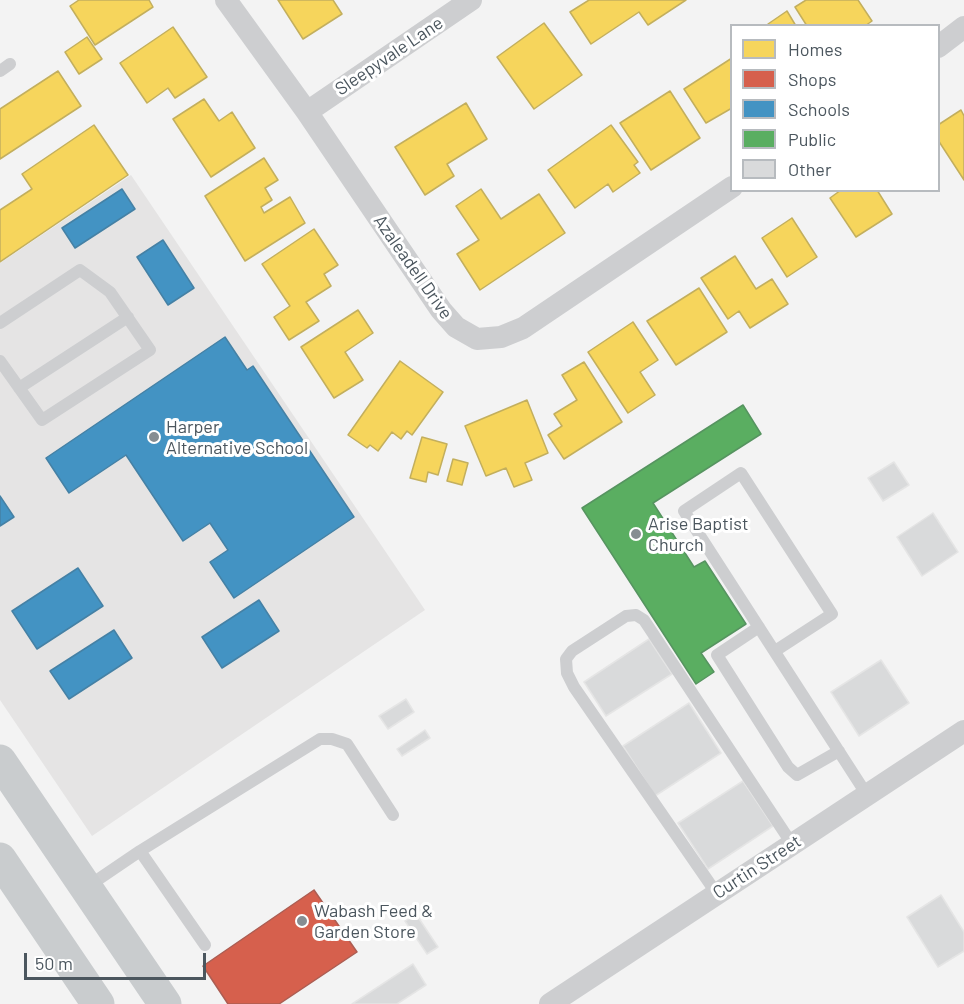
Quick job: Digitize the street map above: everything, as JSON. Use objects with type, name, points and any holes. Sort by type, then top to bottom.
[{"type":"main road","points":[[0,761],[165,1004]]},
{"type":"main road","points":[[0,859],[98,1004]]},
{"type":"street","name":"Azaleadell Drive","points":[[226,0],[307,112],[441,310],[456,327],[477,339],[501,337],[523,328],[730,188]]},
{"type":"street","name":"Sleepyvale Lane","points":[[307,112],[471,0]]},
{"type":"street","points":[[940,46],[964,27]]},
{"type":"street","name":"Curtin Street","points":[[550,1004],[964,731]]},
{"type":"lane","points":[[0,323],[80,270],[110,292],[150,350],[42,420],[0,361]]},
{"type":"lane","points":[[19,388],[128,317]]},
{"type":"lane","points":[[775,651],[832,614],[741,473],[684,511],[867,795]]},
{"type":"lane","points":[[717,894],[574,687],[567,673],[566,659],[572,651],[626,616],[636,615],[644,620],[792,844]]},
{"type":"lane","points":[[759,627],[717,655],[788,767],[797,775],[838,751]]},
{"type":"lane","points":[[86,887],[320,739],[332,739],[347,744],[393,815]]},
{"type":"lane","points":[[140,851],[205,945]]},
{"type":"shaded area","name":"Harper Alternative School","points":[[131,175],[425,610],[92,836],[0,700],[0,263]]},
{"type":"building: Homes","points":[[79,0],[149,0],[153,7],[95,45],[70,6]]},
{"type":"building: Homes","points":[[278,0],[333,0],[342,14],[303,39]]},
{"type":"building: Homes","points":[[589,0],[686,0],[648,25],[639,12],[591,44],[570,12]]},
{"type":"building: Homes","points":[[806,0],[858,0],[872,21],[868,24],[806,24],[795,7]]},
{"type":"building: Homes","points":[[787,11],[795,24],[768,24]]},
{"type":"building: Homes","points":[[544,23],[582,75],[534,109],[497,57]]},
{"type":"building: Homes","points":[[173,27],[207,77],[175,98],[168,88],[147,103],[120,63]]},
{"type":"building: Homes","points":[[87,37],[102,59],[79,74],[65,52]]},
{"type":"building: Homes","points":[[730,59],[730,109],[706,123],[684,89]]},
{"type":"building: Homes","points":[[58,71],[81,106],[0,159],[0,109]]},
{"type":"building: Homes","points":[[670,91],[700,138],[651,170],[620,123]]},
{"type":"building: Homes","points":[[204,99],[219,121],[232,112],[255,148],[211,177],[173,119]]},
{"type":"building: Homes","points":[[466,103],[487,139],[447,164],[454,176],[425,195],[395,147]]},
{"type":"building: Homes","points":[[961,110],[964,116],[964,180],[940,143],[940,124]]},
{"type":"building: Homes","points":[[94,125],[128,175],[0,262],[0,210],[32,189],[22,174]]},
{"type":"building: Homes","points":[[611,125],[638,162],[634,165],[640,173],[613,192],[608,184],[575,208],[548,170]]},
{"type":"building: Homes","points":[[264,158],[278,180],[265,188],[272,200],[261,207],[264,213],[290,197],[305,223],[245,261],[205,196]]},
{"type":"building: Homes","points":[[481,189],[501,219],[539,194],[565,233],[480,290],[457,254],[479,240],[456,206]]},
{"type":"building: Homes","points":[[838,192],[878,192],[892,214],[856,237],[830,198]]},
{"type":"building: Homes","points":[[792,218],[817,257],[787,277],[762,238]]},
{"type":"building: Homes","points":[[314,229],[338,265],[324,274],[331,286],[306,302],[319,321],[289,340],[274,317],[290,306],[262,264]]},
{"type":"building: Homes","points":[[735,256],[756,289],[772,279],[788,304],[750,328],[739,311],[728,319],[701,278]]},
{"type":"building: Homes","points":[[699,288],[727,332],[676,365],[647,321]]},
{"type":"building: Homes","points":[[358,310],[373,333],[345,352],[363,380],[334,398],[301,347]]},
{"type":"building: Homes","points":[[633,322],[658,360],[640,372],[655,395],[628,413],[588,352]]},
{"type":"building: Homes","points":[[400,361],[443,392],[412,435],[407,431],[401,439],[392,432],[378,451],[370,445],[367,448],[348,435]]},
{"type":"building: Homes","points":[[584,362],[622,422],[564,459],[548,435],[562,426],[554,414],[577,400],[562,375]]},
{"type":"building: Homes","points":[[527,400],[548,453],[525,463],[532,480],[514,487],[506,468],[486,476],[465,426]]},
{"type":"building: Homes","points":[[422,437],[447,444],[438,475],[428,472],[426,482],[410,478]]},
{"type":"building: Homes","points":[[453,459],[468,463],[462,485],[447,481]]},
{"type":"building: Shops","name":"Wabash Feed & Garden Store","points":[[314,890],[357,952],[279,1004],[228,1004],[203,966]]},
{"type":"building: Schools","points":[[122,189],[135,209],[75,248],[62,228]]},
{"type":"building: Schools","points":[[163,240],[194,288],[168,305],[137,257]]},
{"type":"building: Schools","points":[[225,337],[247,370],[253,366],[354,517],[234,598],[210,562],[228,550],[210,523],[183,541],[126,455],[69,493],[46,458]]},
{"type":"building: Schools","points":[[0,496],[14,517],[0,526]]},
{"type":"building: Schools","points":[[78,568],[103,606],[37,649],[12,611]]},
{"type":"building: Schools","points":[[259,600],[279,631],[222,668],[202,637]]},
{"type":"building: Schools","points":[[114,630],[132,658],[69,699],[50,671]]},
{"type":"building: Public","name":"Arise Baptist Church","points":[[743,405],[761,434],[653,503],[694,567],[705,561],[746,624],[701,653],[714,672],[696,684],[582,508]]},
{"type":"building: Other","points":[[894,462],[909,485],[883,501],[868,478]]},
{"type":"building: Other","points":[[933,513],[958,552],[922,576],[897,537]]},
{"type":"building: Other","points":[[649,639],[672,674],[606,716],[584,682]]},
{"type":"building: Other","points":[[881,660],[909,703],[859,736],[831,692]]},
{"type":"building: Other","points":[[406,699],[414,712],[388,729],[379,716]]},
{"type":"building: Other","points":[[689,703],[721,753],[655,796],[623,746]]},
{"type":"building: Other","points":[[425,730],[430,738],[402,756],[397,749]]},
{"type":"building: Other","points":[[743,781],[773,826],[708,869],[678,823]]},
{"type":"building: Other","points":[[941,895],[964,932],[964,951],[938,967],[907,917]]},
{"type":"building: Other","points":[[416,914],[438,947],[427,954],[405,921]]},
{"type":"building: Other","points":[[413,964],[426,985],[397,1004],[352,1004]]},
{"type":"place","name":"Harper Alternative School","points":[[154,437]]},
{"type":"place","name":"Arise Baptist Church","points":[[636,534]]},
{"type":"place","name":"Wabash Feed & Garden Store","points":[[302,921]]}]
